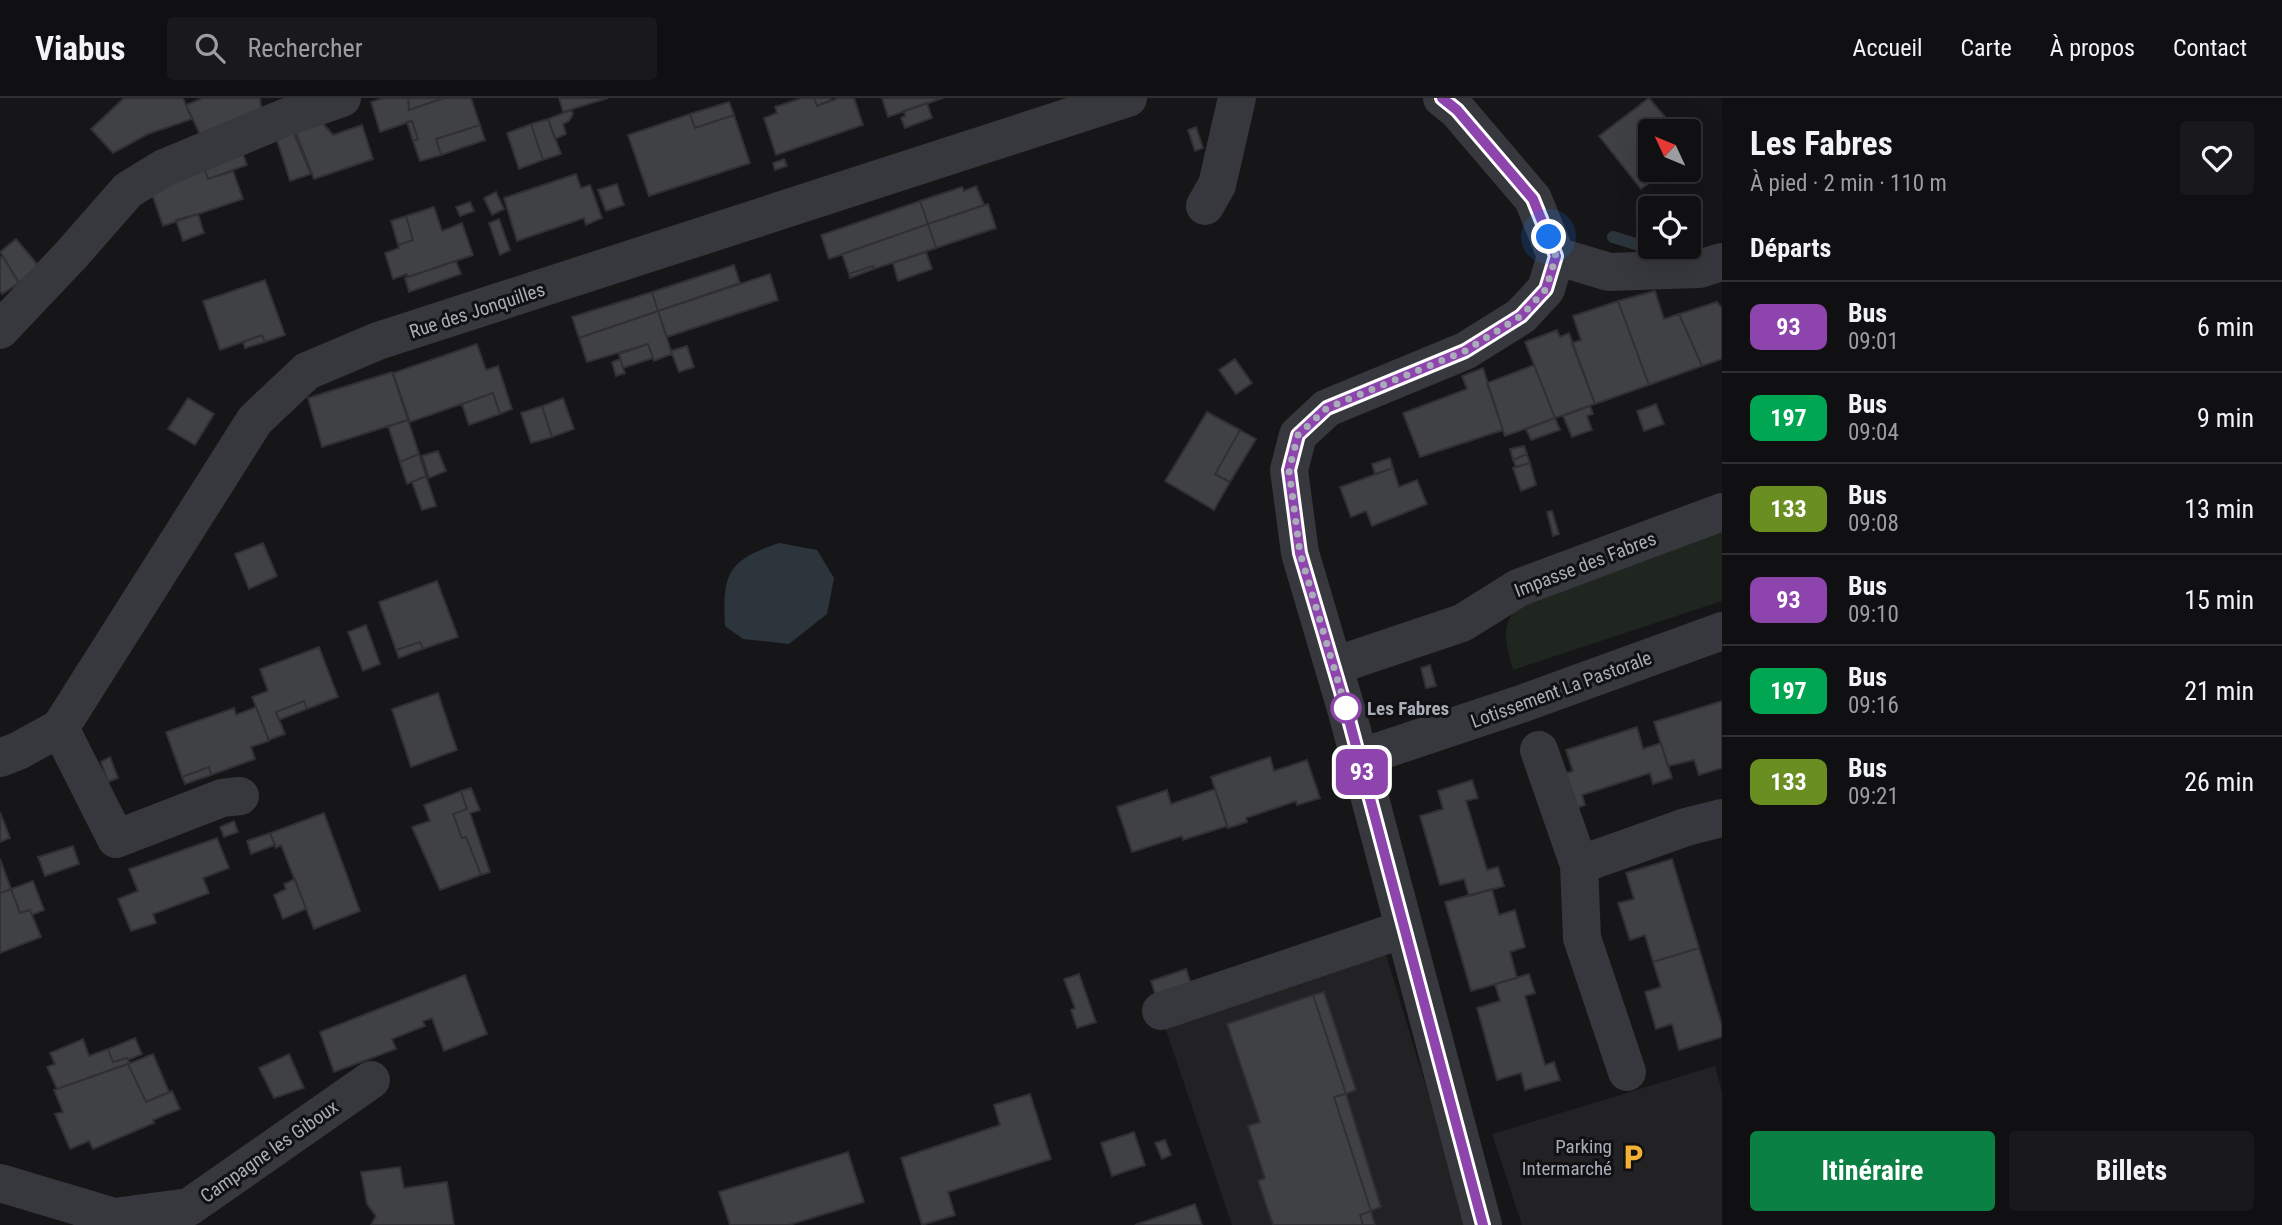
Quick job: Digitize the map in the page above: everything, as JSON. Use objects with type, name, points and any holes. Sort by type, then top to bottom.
[{"type":"street","points":[[0,330],[128,190],[164,169],[284,118],[342,98]]},
{"type":"street","name":"Rue des Jonquilles","points":[[0,758],[60,728],[255,420],[307,371],[378,341],[1128,98]]},
{"type":"street","points":[[1205,206],[1217,185],[1237,98]]},
{"type":"street","points":[[1442,98],[1457,110],[1533,199],[1556,256],[1546,289],[1521,316],[1465,351],[1327,408],[1298,435],[1289,470],[1300,553],[1334,666],[1483,1225]]},
{"type":"street","points":[[1556,256],[1609,272],[1699,269],[1722,262]]},
{"type":"street","name":"Impasse des Fabres","points":[[1334,666],[1462,623],[1518,588],[1722,512]]},
{"type":"street","name":"Lotissement La Pastorale","points":[[1359,758],[1524,703],[1722,631]]},
{"type":"street","points":[[60,728],[116,838],[222,798],[240,796]]},
{"type":"street","points":[[1539,750],[1579,865],[1582,938],[1627,1072]]},
{"type":"street","points":[[1579,865],[1686,827],[1722,818]]},
{"type":"street","points":[[1161,1011],[1404,929]]},
{"type":"street","name":"Campagne les Giboux","points":[[0,1183],[114,1217],[189,1207],[371,1080]]},
{"type":"shaded area","points":[[1722,531],[1722,601],[1513,670],[1506,640],[1507,625],[1523,600]]},
{"type":"shaded area","points":[[779,543],[817,550],[834,578],[827,614],[789,644],[743,639],[725,626],[727,581],[739,563],[762,549]]},
{"type":"shaded area","points":[[1384,948],[1468,1225],[1232,1225],[1164,1024]]},
{"type":"shaded area","name":"Parking Intermarché","points":[[1715,1066],[1722,1092],[1722,1225],[1522,1225],[1492,1134]]},
{"type":"building","points":[[124,98],[183,98],[192,119],[148,134],[113,153],[91,129]]},
{"type":"building","points":[[203,98],[260,98],[262,114],[203,141],[186,105]]},
{"type":"building","points":[[384,98],[408,98],[409,110],[444,98],[471,98],[480,125],[436,139],[441,155],[420,161],[413,141],[418,139],[412,121],[380,132],[371,102]]},
{"type":"building","points":[[408,98],[444,98],[409,110]]},
{"type":"building","points":[[559,98],[608,98],[563,112]]},
{"type":"building","points":[[802,98],[814,98],[817,106],[839,98],[854,98],[863,125],[776,155],[764,118],[777,113],[775,107]]},
{"type":"building","points":[[814,98],[830,98],[831,100],[817,106]]},
{"type":"building","points":[[882,98],[943,98],[888,117]]},
{"type":"building","points":[[1649,98],[1667,119],[1638,119],[1638,182],[1651,182],[1641,189],[1599,136]]},
{"type":"building","points":[[729,102],[734,115],[695,128],[690,114]]},
{"type":"building","points":[[927,103],[932,118],[905,128],[901,118],[905,116],[904,111]]},
{"type":"building","points":[[571,110],[573,114],[569,121],[563,124],[566,134],[555,139],[548,119]]},
{"type":"building","points":[[690,114],[695,128],[734,115],[750,163],[649,196],[628,135]]},
{"type":"building","points":[[319,119],[333,135],[362,125],[373,159],[314,179],[294,128]]},
{"type":"building","points":[[548,119],[561,154],[543,160],[531,124]]},
{"type":"building","points":[[412,121],[418,139],[413,141],[407,122]]},
{"type":"building","points":[[531,124],[543,160],[519,169],[507,133]]},
{"type":"building","points":[[480,125],[485,140],[441,155],[436,139]]},
{"type":"building","points":[[1196,127],[1203,148],[1195,151],[1188,130]]},
{"type":"building","points":[[293,131],[311,174],[290,181],[276,137]]},
{"type":"building","points":[[241,149],[247,165],[208,179],[203,165]]},
{"type":"building","points":[[784,159],[787,166],[775,170],[773,163]]},
{"type":"building","points":[[203,165],[208,179],[233,171],[243,199],[163,226],[150,188]]},
{"type":"building","points":[[576,174],[581,188],[590,185],[602,218],[586,225],[584,218],[517,241],[504,198]]},
{"type":"building","points":[[617,184],[624,205],[606,211],[598,190]]},
{"type":"building","points":[[976,186],[984,205],[928,224],[920,201],[962,187],[964,191]]},
{"type":"building","points":[[496,192],[504,209],[492,215],[484,198]]},
{"type":"building","points":[[920,201],[928,224],[829,259],[821,235]]},
{"type":"building","points":[[470,202],[474,211],[460,216],[456,207]]},
{"type":"building","points":[[988,204],[996,228],[936,248],[928,224]]},
{"type":"building","points":[[434,207],[442,231],[462,223],[473,255],[408,277],[407,274],[393,279],[385,253],[413,240],[406,216]]},
{"type":"building","points":[[198,214],[204,233],[183,241],[176,220]]},
{"type":"building","points":[[406,216],[413,240],[398,245],[391,221]]},
{"type":"building","points":[[499,219],[510,250],[500,255],[489,223]]},
{"type":"building","points":[[928,224],[936,248],[874,269],[873,266],[849,274],[842,254]]},
{"type":"building","points":[[16,239],[38,265],[19,283],[0,252]]},
{"type":"building","points":[[926,252],[932,269],[898,281],[893,263]]},
{"type":"building","points":[[3,256],[19,283],[2,294],[0,258]]},
{"type":"building","points":[[456,261],[461,274],[409,292],[405,278]]},
{"type":"building","points":[[734,265],[740,283],[658,311],[652,292]]},
{"type":"building","points":[[873,266],[874,269],[850,278],[849,274]]},
{"type":"building","points":[[770,274],[778,300],[667,337],[658,311]]},
{"type":"building","points":[[265,280],[285,335],[265,342],[262,335],[220,350],[203,301]]},
{"type":"building","points":[[1655,291],[1664,319],[1679,314],[1702,366],[1649,385],[1618,301]]},
{"type":"building","points":[[652,292],[658,311],[579,338],[572,317]]},
{"type":"building","points":[[1618,301],[1649,385],[1595,404],[1572,343],[1581,340],[1573,316]]},
{"type":"building","points":[[1717,302],[1722,308],[1722,359],[1702,366],[1679,314]]},
{"type":"building","points":[[658,311],[672,354],[654,361],[648,344],[587,362],[579,338]]},
{"type":"building","points":[[1557,330],[1560,337],[1569,333],[1595,404],[1555,418],[1525,342]]},
{"type":"building","points":[[262,335],[265,342],[245,348],[243,342]]},
{"type":"building","points":[[477,344],[486,370],[498,366],[512,409],[500,414],[493,393],[410,422],[393,373]]},
{"type":"building","points":[[648,344],[653,358],[623,368],[619,354]]},
{"type":"building","points":[[687,346],[694,367],[679,372],[671,351]]},
{"type":"building","points":[[620,359],[625,373],[616,376],[612,362]]},
{"type":"building","points":[[1235,359],[1252,383],[1236,394],[1219,370]]},
{"type":"building","points":[[1534,365],[1555,418],[1505,436],[1487,383]]},
{"type":"building","points":[[1483,368],[1503,430],[1420,457],[1403,413],[1467,389],[1462,376]]},
{"type":"building","points":[[392,372],[408,420],[322,447],[308,398]]},
{"type":"building","points":[[493,393],[500,414],[469,425],[462,404]]},
{"type":"building","points":[[188,398],[214,414],[195,445],[168,429]]},
{"type":"building","points":[[563,398],[574,429],[552,437],[542,406]]},
{"type":"building","points":[[1656,404],[1664,424],[1644,431],[1637,411]]},
{"type":"building","points":[[542,406],[552,437],[531,443],[521,413]]},
{"type":"building","points":[[1590,406],[1593,414],[1587,416],[1592,430],[1572,437],[1563,416]]},
{"type":"building","points":[[1207,412],[1240,430],[1215,474],[1230,482],[1214,510],[1165,481]]},
{"type":"building","points":[[1555,418],[1560,430],[1531,440],[1526,429]]},
{"type":"building","points":[[408,420],[419,454],[400,462],[388,426]]},
{"type":"building","points":[[1240,430],[1256,439],[1230,482],[1215,474]]},
{"type":"building","points":[[1524,446],[1527,454],[1513,460],[1510,449]]},
{"type":"building","points":[[438,451],[446,471],[429,478],[422,456]]},
{"type":"building","points":[[419,454],[426,476],[407,484],[400,462]]},
{"type":"building","points":[[1527,454],[1530,463],[1516,467],[1513,460]]},
{"type":"building","points":[[1390,458],[1393,468],[1375,474],[1372,464]]},
{"type":"building","points":[[1530,463],[1536,485],[1521,491],[1513,468]]},
{"type":"building","points":[[1393,468],[1399,487],[1417,480],[1427,504],[1372,526],[1366,511],[1351,517],[1340,487]]},
{"type":"building","points":[[426,476],[436,506],[422,510],[412,482]]},
{"type":"building","points":[[1552,511],[1559,534],[1553,536],[1547,512]]},
{"type":"building","points":[[263,543],[277,576],[249,589],[235,554]]},
{"type":"building","points":[[437,581],[458,637],[423,649],[420,642],[396,650],[379,602]]},
{"type":"building","points":[[366,625],[380,664],[363,671],[348,632]]},
{"type":"building","points":[[420,642],[423,649],[399,658],[396,650]]},
{"type":"building","points":[[319,647],[338,697],[307,709],[304,701],[276,712],[285,734],[269,740],[252,697],[268,691],[260,669]]},
{"type":"building","points":[[1430,665],[1436,686],[1426,688],[1421,668]]},
{"type":"building","points":[[438,693],[457,750],[411,767],[392,709]]},
{"type":"building","points":[[304,701],[307,709],[279,720],[276,712]]},
{"type":"building","points":[[1722,701],[1722,768],[1699,775],[1694,760],[1668,766],[1654,722]]},
{"type":"building","points":[[256,707],[269,741],[251,747],[255,759],[211,775],[209,767],[182,777],[166,732],[234,708],[236,715]]},
{"type":"building","points":[[1637,727],[1643,749],[1661,743],[1672,778],[1653,784],[1650,773],[1582,795],[1585,805],[1566,811],[1556,777],[1573,771],[1566,750]]},
{"type":"building","points":[[110,757],[118,778],[108,782],[101,762]]},
{"type":"building","points":[[1270,757],[1274,771],[1307,760],[1320,798],[1297,805],[1296,801],[1246,818],[1247,822],[1228,828],[1211,777]]},
{"type":"building","points":[[209,767],[211,775],[185,784],[182,777]]},
{"type":"building","points":[[1472,780],[1478,798],[1466,801],[1487,870],[1498,867],[1504,886],[1469,896],[1464,879],[1440,885],[1420,816],[1443,809],[1438,791]]},
{"type":"building","points":[[471,788],[480,810],[470,813],[490,872],[481,875],[466,837],[462,838],[453,814],[467,809],[461,791]]},
{"type":"building","points":[[1215,789],[1227,826],[1183,840],[1182,836],[1132,852],[1117,807],[1167,790],[1171,804]]},
{"type":"building","points":[[461,791],[467,809],[453,814],[462,838],[466,837],[481,875],[440,890],[412,827],[430,821],[424,805]]},
{"type":"building","points":[[0,812],[10,838],[0,842]]},
{"type":"building","points":[[324,813],[360,911],[314,929],[281,845],[276,848],[270,833]]},
{"type":"building","points":[[234,821],[238,832],[224,837],[220,827]]},
{"type":"building","points":[[270,833],[275,845],[251,854],[247,841]]},
{"type":"building","points":[[217,838],[229,868],[203,878],[209,893],[153,914],[156,923],[131,931],[118,899],[138,891],[129,869]]},
{"type":"building","points":[[73,846],[79,864],[45,876],[38,857]]},
{"type":"building","points":[[0,859],[11,889],[0,893]]},
{"type":"building","points":[[1672,859],[1699,948],[1653,962],[1645,935],[1630,940],[1618,903],[1634,899],[1626,873]]},
{"type":"building","points":[[295,879],[306,909],[283,919],[274,895],[286,889],[284,884]]},
{"type":"building","points":[[33,881],[44,910],[32,915],[30,910],[20,913],[11,889]]},
{"type":"building","points":[[11,889],[20,913],[30,910],[41,937],[0,953],[0,893]]},
{"type":"building","points":[[1492,889],[1499,915],[1515,910],[1525,947],[1510,952],[1517,978],[1471,991],[1445,902]]},
{"type":"building","points":[[1699,948],[1722,1025],[1722,1037],[1679,1050],[1672,1024],[1656,1029],[1645,992],[1661,987],[1653,962]]},
{"type":"building","points":[[1186,969],[1193,990],[1158,1003],[1151,981]]},
{"type":"building","points":[[1079,974],[1096,1022],[1077,1028],[1071,1010],[1075,1008],[1064,979]]},
{"type":"building","points":[[1529,974],[1535,993],[1525,996],[1545,1065],[1554,1062],[1560,1080],[1525,1090],[1521,1073],[1497,1080],[1477,1008],[1500,1001],[1495,984]]},
{"type":"building","points":[[465,975],[487,1034],[444,1051],[432,1018],[423,1021],[425,1026],[392,1039],[396,1049],[334,1072],[320,1032]]},
{"type":"building","points":[[1324,992],[1356,1090],[1346,1094],[1313,995]]},
{"type":"building","points":[[1313,995],[1346,1094],[1334,1097],[1371,1211],[1360,1215],[1363,1225],[1273,1225],[1258,1181],[1265,1178],[1248,1126],[1260,1122],[1227,1024]]},
{"type":"building","points":[[135,1038],[142,1054],[113,1062],[108,1049]]},
{"type":"building","points":[[83,1039],[89,1056],[108,1049],[113,1062],[127,1058],[130,1063],[57,1089],[47,1067],[55,1064],[50,1053]]},
{"type":"building","points":[[153,1054],[169,1092],[146,1102],[128,1064]]},
{"type":"building","points":[[289,1054],[304,1088],[274,1098],[259,1068]]},
{"type":"building","points":[[128,1064],[146,1102],[172,1091],[180,1109],[93,1149],[89,1141],[70,1149],[55,1114],[63,1112],[54,1090]]},
{"type":"building","points":[[1030,1094],[1051,1159],[948,1192],[955,1215],[922,1225],[901,1158],[1000,1125],[994,1105]]},
{"type":"building","points":[[1346,1094],[1381,1207],[1371,1211],[1334,1097]]},
{"type":"building","points":[[1134,1132],[1145,1165],[1112,1176],[1101,1143]]},
{"type":"building","points":[[1165,1140],[1171,1155],[1162,1159],[1155,1143]]},
{"type":"building","points":[[848,1152],[864,1202],[789,1225],[730,1225],[719,1192]]},
{"type":"building","points":[[400,1167],[404,1188],[447,1182],[454,1225],[371,1225],[376,1216],[367,1204],[361,1172]]},
{"type":"building","points":[[1195,1204],[1202,1225],[1135,1225]]},
{"type":"building","points":[[1371,1211],[1375,1225],[1363,1225],[1360,1215]]},
{"type":"waterway","points":[[1613,237],[1638,245]]},
{"type":"bus line","name":"93","points":[[1442,98],[1457,110],[1533,199],[1556,256],[1546,289],[1521,316],[1465,351],[1327,408],[1298,435],[1289,470],[1300,553],[1347,712],[1483,1225]]},
{"type":"place","name":"Les Fabres","points":[[1346,708]]},
{"type":"place","name":"Parking Intermarché","points":[[1633,1157]]},
{"type":"route","points":[[1346,708],[1347,712],[1300,553],[1289,470],[1298,435],[1327,408],[1465,351],[1521,316],[1546,289],[1556,256],[1549,237]]}]
